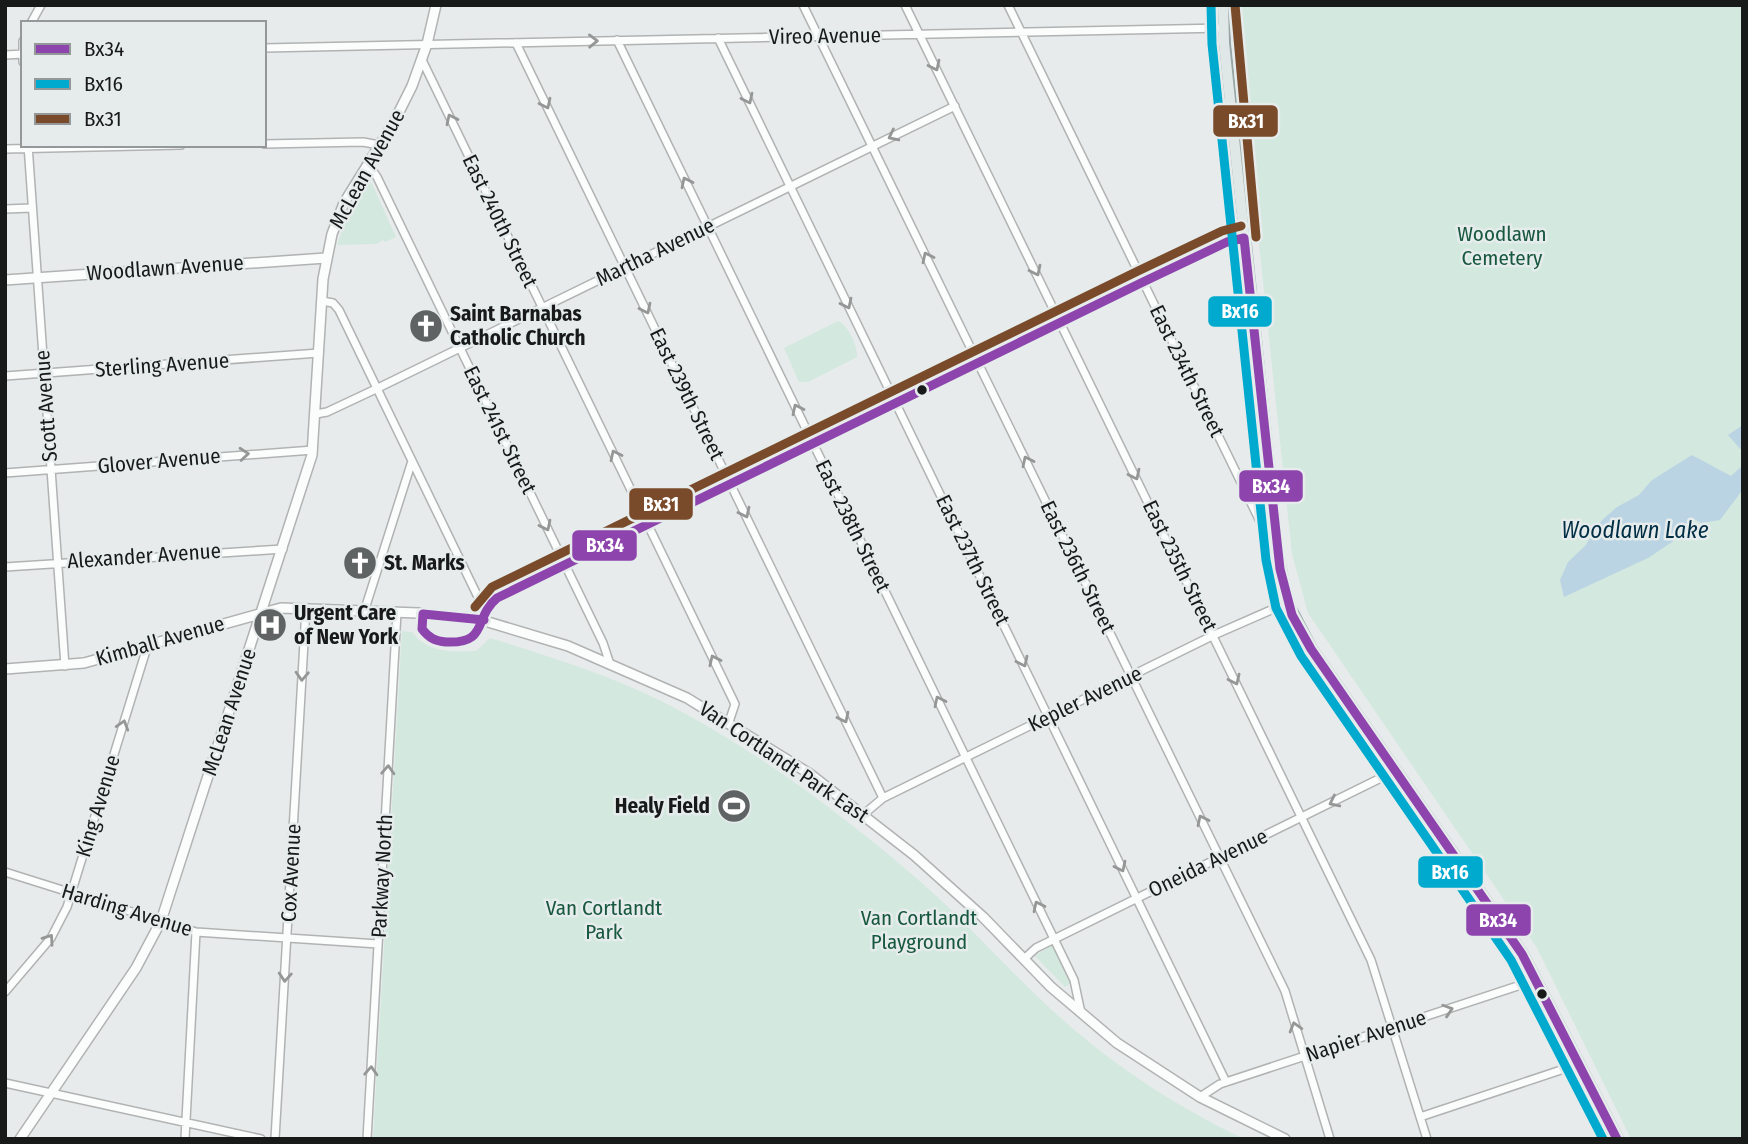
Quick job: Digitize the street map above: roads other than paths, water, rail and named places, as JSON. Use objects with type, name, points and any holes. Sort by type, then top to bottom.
[{"type":"main road","points":[[1223,5],[1223,29],[1278,559],[1287,603],[1303,637],[1518,948],[1617,1139]]},
{"type":"street","points":[[32,21],[41,5]]},
{"type":"street","name":"McLean Avenue","points":[[20,1139],[143,957],[160,921],[313,450],[326,258],[340,210],[401,109],[422,60],[436,5]]},
{"type":"street","name":"East 236th Street","points":[[803,5],[1285,991],[1330,1139]]},
{"type":"street","name":"East 235th Street","points":[[905,5],[1371,960],[1427,1139]]},
{"type":"street","name":"East 234th Street","points":[[1008,5],[1278,559]]},
{"type":"street","name":"Vireo Avenue","points":[[266,48],[1223,29]]},
{"type":"street","name":"East 237th Street","points":[[718,38],[1226,1082]]},
{"type":"street","name":"East 238th Street","points":[[617,40],[1076,984],[1082,1014]]},
{"type":"street","name":"East 239th Street","points":[[516,43],[883,798]]},
{"type":"street","name":"East 240th Street","points":[[422,60],[735,704],[729,722]]},
{"type":"street","name":"Martha Avenue","points":[[316,414],[327,412],[378,388],[955,106]]},
{"type":"street","points":[[266,144],[363,142],[379,145]]},
{"type":"street","points":[[5,149],[28,147]]},
{"type":"street","name":"Scott Avenue","points":[[28,147],[65,666]]},
{"type":"street","name":"East 241st Street","points":[[368,164],[377,177],[460,347],[609,661]]},
{"type":"street","points":[[5,209],[32,208]]},
{"type":"street","points":[[484,620],[492,602],[565,565],[1143,282],[1227,242],[1244,238]]},
{"type":"street","name":"Woodlawn Avenue","points":[[5,280],[326,258]]},
{"type":"street","points":[[322,301],[333,303],[339,310],[480,601],[484,620]]},
{"type":"street","name":"Sterling Avenue","points":[[5,376],[319,353]]},
{"type":"street","name":"Glover Avenue","points":[[5,473],[313,450]]},
{"type":"street","points":[[364,612],[412,460]]},
{"type":"street","name":"Alexander Avenue","points":[[5,567],[283,549]]},
{"type":"street","name":"Kepler Avenue","points":[[883,798],[1214,635],[1287,603]]},
{"type":"street","name":"Kimball Avenue","points":[[5,669],[65,666],[274,608],[397,612]]},
{"type":"street","name":"Cox Avenue","points":[[275,1139],[306,608]]},
{"type":"street","name":"Van Cortlandt Park East","points":[[397,612],[484,620],[543,637],[609,661],[680,694],[729,722],[810,774],[864,814],[983,917],[1082,1014],[1132,1054],[1200,1097],[1285,1139]]},
{"type":"street","name":"Parkway North","points":[[367,1139],[397,612]]},
{"type":"street","name":"King Avenue","points":[[5,992],[51,938],[71,894],[148,644]]},
{"type":"street","name":"Oneida Avenue","points":[[1024,959],[1054,939],[1395,771]]},
{"type":"street","points":[[864,814],[883,798]]},
{"type":"street","name":"Harding Avenue","points":[[5,872],[196,932],[378,944]]},
{"type":"street","points":[[185,1139],[196,932]]},
{"type":"street","name":"Napier Avenue","points":[[1200,1097],[1226,1082],[1536,980]]},
{"type":"street","points":[[1420,1117],[1579,1064]]},
{"type":"street","points":[[5,1083],[261,1139]]},
{"type":"water","points":[[1743,425],[1743,452],[1728,435]]},
{"type":"water","name":"Woodlawn Lake","points":[[1692,455],[1731,476],[1743,465],[1741,492],[1720,520],[1701,523],[1694,519],[1672,542],[1648,558],[1564,597],[1560,580],[1568,562],[1585,546],[1602,520],[1617,507],[1639,495],[1652,480]]},
{"type":"place","name":"Saint Barnabas Catholic Church","points":[[426,326]]},
{"type":"place","name":"St. Marks","points":[[360,563]]},
{"type":"place","name":"Urgent Care of New York","points":[[270,625]]},
{"type":"place","name":"Healy Field","points":[[734,806]]},
{"type":"park label","name":"Woodlawn Cemetery","points":[[1502,246]]},
{"type":"park label","name":"Van Cortlandt Park","points":[[604,920]]},
{"type":"park label","name":"Van Cortlandt Playground","points":[[919,930]]}]
